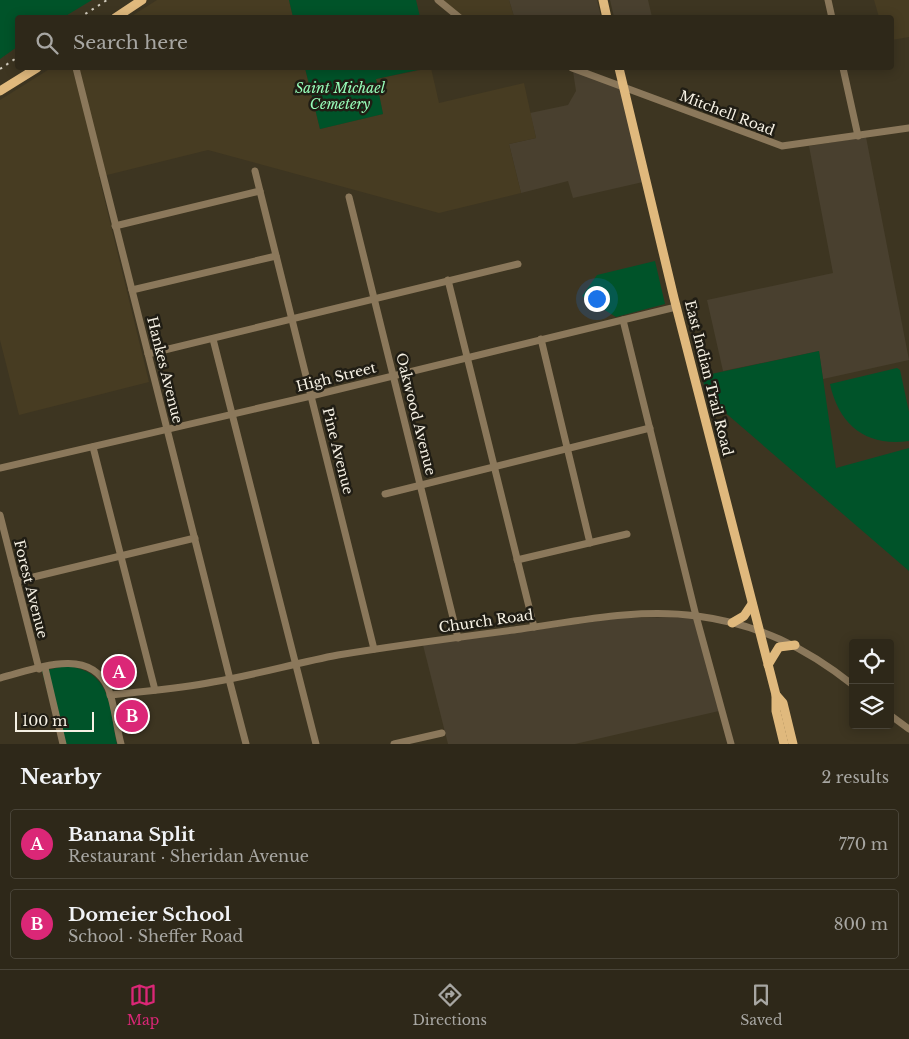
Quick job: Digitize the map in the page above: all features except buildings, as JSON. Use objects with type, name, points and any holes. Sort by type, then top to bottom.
[{"type":"main road","points":[[120,15],[142,0]]},
{"type":"main road","points":[[603,0],[607,15]]},
{"type":"main road","points":[[0,91],[34,70]]},
{"type":"main road","name":"East Indian Trail Road","points":[[620,70],[676,307],[776,695],[776,711],[784,744]]},
{"type":"main road","points":[[732,623],[740,619],[752,604]]},
{"type":"main road","points":[[768,664],[779,647],[795,645]]},
{"type":"main road","name":"East Indian Trail Road","points":[[776,695],[783,703],[793,744]]},
{"type":"street","points":[[438,0],[456,15]]},
{"type":"street","points":[[828,0],[831,15]]},
{"type":"street","name":"Hankes Avenue","points":[[76,70],[246,744]]},
{"type":"street","name":"Mitchell Road","points":[[578,70],[782,146],[909,128]]},
{"type":"street","points":[[843,70],[858,136]]},
{"type":"street","name":"Pine Avenue","points":[[255,171],[374,650]]},
{"type":"street","points":[[115,226],[260,191]]},
{"type":"street","name":"Oakwood Avenue","points":[[349,197],[458,638]]},
{"type":"street","points":[[132,290],[276,256]]},
{"type":"street","points":[[148,354],[518,264]]},
{"type":"street","points":[[448,280],[534,627]]},
{"type":"street","name":"High Street","points":[[0,468],[311,396],[676,307]]},
{"type":"street","points":[[623,320],[696,616],[732,744]]},
{"type":"street","points":[[213,339],[316,744]]},
{"type":"street","points":[[542,339],[590,543]]},
{"type":"street","points":[[385,494],[650,428]]},
{"type":"street","points":[[93,447],[155,690]]},
{"type":"street","name":"Forest Avenue","points":[[0,515],[64,744]]},
{"type":"street","points":[[516,560],[627,534]]},
{"type":"street","points":[[17,581],[195,538]]},
{"type":"street","name":"Church Road","points":[[110,695],[230,679],[374,650],[621,615],[696,616],[759,630],[795,645],[852,684]]},
{"type":"street","points":[[0,678],[68,662],[87,666],[101,676],[110,695],[121,744]]},
{"type":"street","points":[[894,717],[909,729]]},
{"type":"street","points":[[394,744],[442,733]]},
{"type":"shaded area","points":[[157,0],[289,0],[293,15],[133,15]]},
{"type":"shaded area","points":[[440,0],[509,0],[513,15],[462,15]]},
{"type":"shaded area","points":[[509,0],[597,0],[601,15],[513,15]]},
{"type":"shaded area","points":[[610,0],[648,0],[652,15],[614,15]]},
{"type":"shaded area","points":[[874,0],[909,0],[909,37],[894,40],[894,15],[878,15]]},
{"type":"shaded area","points":[[48,70],[305,70],[320,129],[383,114],[376,79],[421,70],[431,70],[439,103],[524,83],[536,138],[509,144],[521,193],[439,213],[208,150],[99,177],[149,382],[19,415],[0,340],[0,100]]},
{"type":"shaded area","points":[[573,71],[621,89],[643,182],[573,198],[568,181],[521,193],[509,144],[536,138],[530,113],[568,105],[576,91]]},
{"type":"shaded area","points":[[866,137],[909,360],[823,379],[819,351],[723,371],[707,300],[833,273],[809,146]]},
{"type":"shaded area","points":[[695,617],[719,711],[575,744],[448,744],[423,645],[621,618]]},
{"type":"green space","points":[[0,0],[92,0],[67,15],[15,15],[15,48],[0,59]]},
{"type":"green space","points":[[289,0],[416,0],[420,15],[293,15]]},
{"type":"green space","name":"Saint Michael Cemetery","points":[[305,70],[418,70],[376,79],[383,114],[320,129]]},
{"type":"green space","points":[[655,261],[665,304],[616,317],[582,296],[597,275]]},
{"type":"green space","points":[[819,351],[836,468],[909,448],[909,571],[707,397],[702,376]]},
{"type":"green space","points":[[897,368],[900,370],[909,412],[909,441],[894,442],[867,436],[848,422],[840,411],[830,384]]},
{"type":"green space","points":[[66,666],[81,669],[92,675],[100,683],[106,693],[117,744],[61,744],[42,671]]},
{"type":"railway","points":[[84,15],[107,0]]},
{"type":"railway","points":[[0,69],[15,59]]},
{"type":"place","name":"Banana Split","points":[[119,672]]},
{"type":"place","name":"Domeier School","points":[[132,716]]}]
